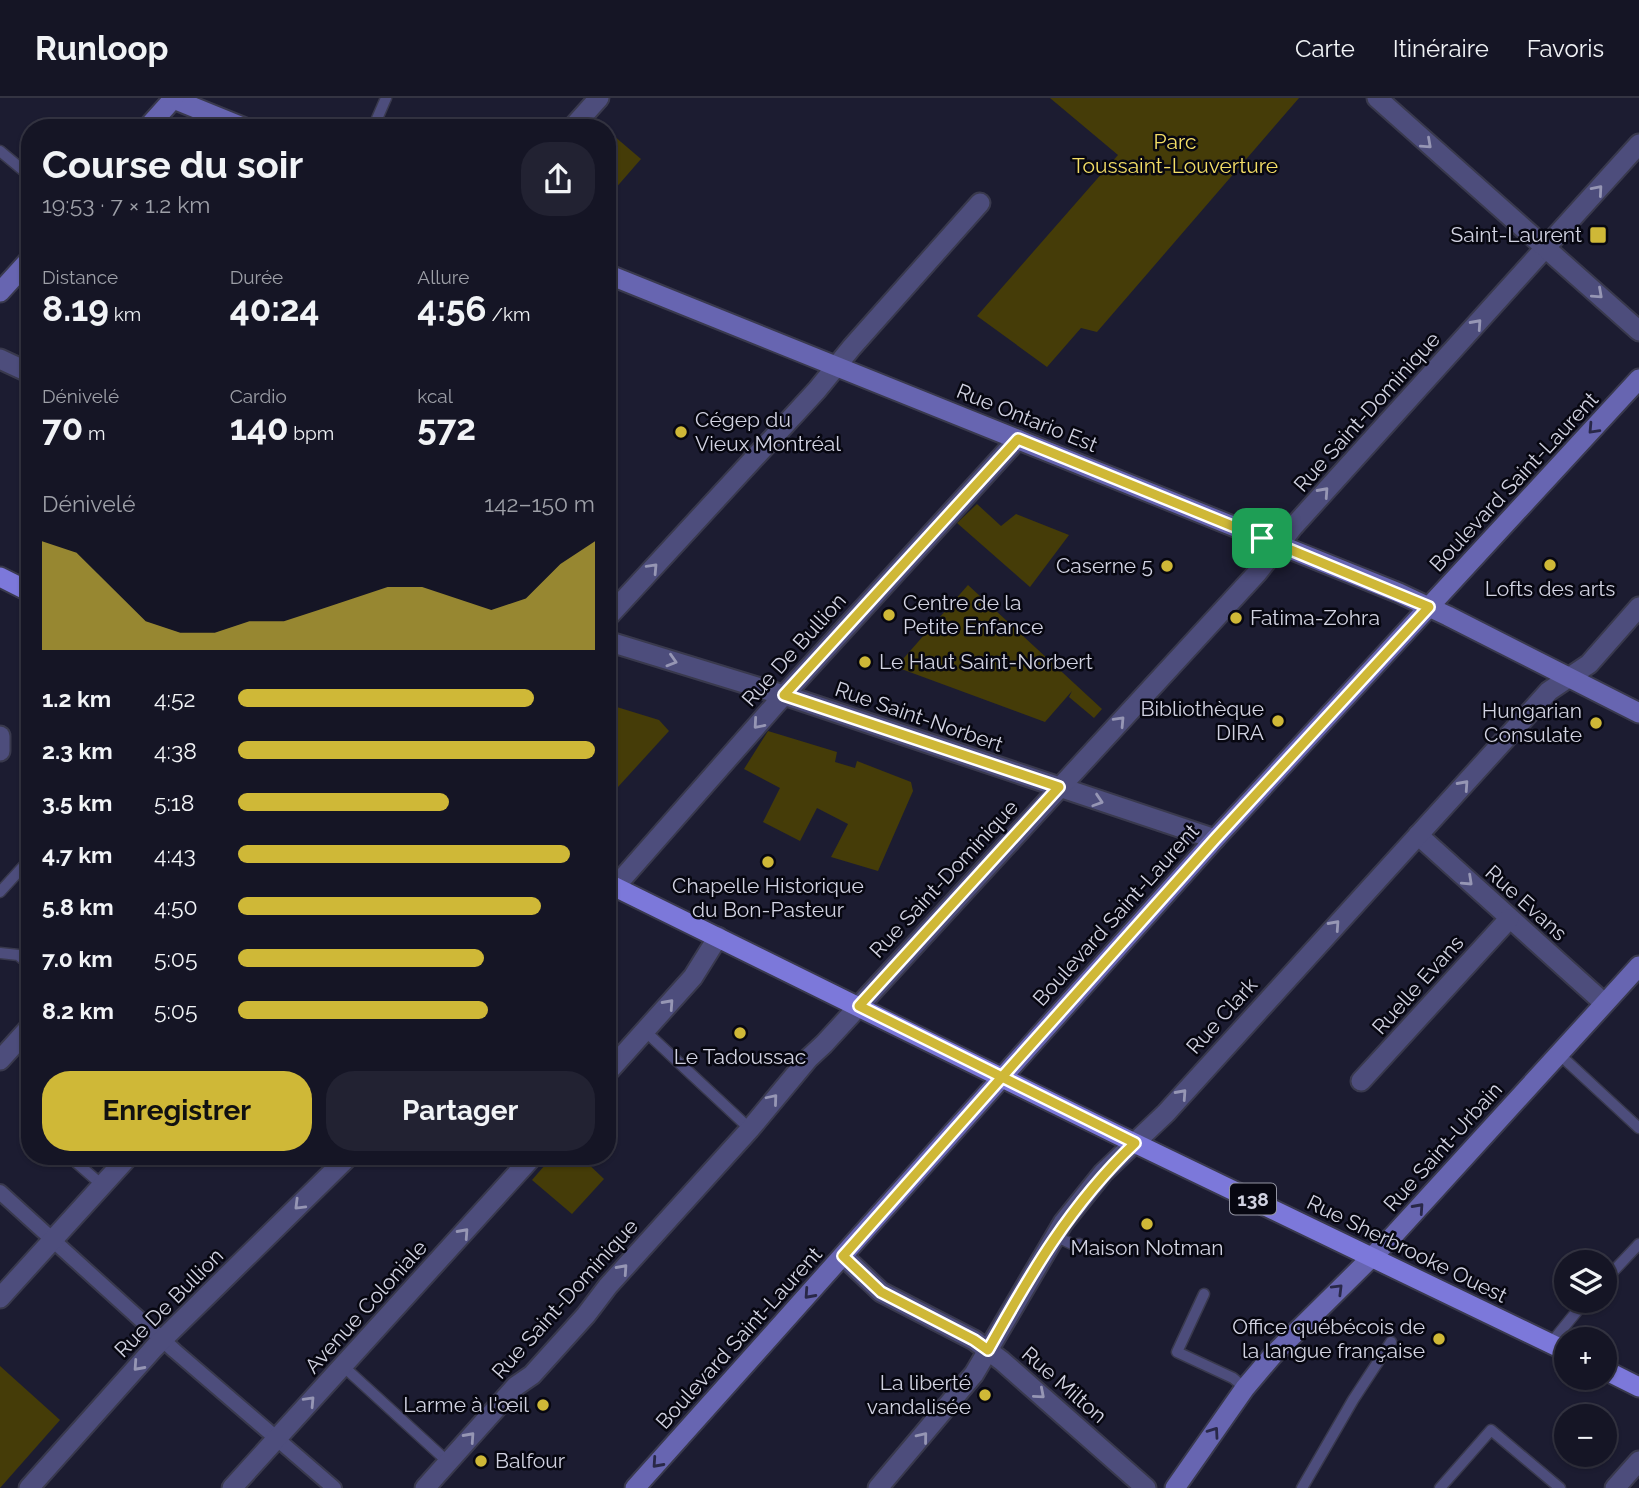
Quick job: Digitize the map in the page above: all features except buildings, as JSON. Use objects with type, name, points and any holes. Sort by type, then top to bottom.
[{"type":"main road","points":[[155,119],[173,98],[223,119]]},
{"type":"main road","points":[[0,292],[21,269]]},
{"type":"main road","name":"Rue Ontario Est","points":[[616,278],[1429,607],[1639,713]]},
{"type":"main road","name":"Boulevard Saint-Laurent","points":[[635,1488],[1215,839],[1639,379]]},
{"type":"main road","points":[[0,577],[21,588]]},
{"type":"main road","name":"138","points":[[616,891],[719,937],[1002,1077]]},
{"type":"main road","name":"Rue Saint-Urbain","points":[[1175,1488],[1245,1388],[1273,1355],[1392,1237],[1639,966]]},
{"type":"main road","name":"Rue Sherbrooke Ouest","points":[[1002,1077],[1554,1345]]},
{"type":"main road","points":[[1617,1376],[1639,1387]]},
{"type":"street","points":[[580,119],[599,98]]},
{"type":"street","points":[[1377,98],[1639,331]]},
{"type":"street","name":"Rue Saint-Dominique","points":[[425,1488],[516,1386],[532,1375],[586,1315],[608,1286],[750,1129],[809,1058],[970,892],[1059,787],[1258,572],[1279,544],[1639,144]]},
{"type":"street","points":[[616,608],[817,390],[980,203]]},
{"type":"street","points":[[0,359],[21,369]]},
{"type":"street","name":"Rue De Bullion","points":[[616,881],[1018,439]]},
{"type":"street","name":"Rue Clark","points":[[878,1488],[974,1374],[1055,1236],[1103,1173],[1166,1113],[1549,691],[1588,664],[1639,607]]},
{"type":"street","name":"Rue Saint-Norbert","points":[[616,644],[784,695],[1215,839]]},
{"type":"street","points":[[0,736],[0,751]]},
{"type":"street","name":"Rue Evans","points":[[1418,835],[1604,1003]]},
{"type":"street","name":"Ruelle Evans","points":[[1361,1081],[1509,919]]},
{"type":"street","points":[[616,1063],[693,977],[719,937]]},
{"type":"street","points":[[0,1060],[21,1037]]},
{"type":"street","points":[[0,1298],[121,1165]]},
{"type":"street","name":"Rue De Bullion","points":[[29,1488],[163,1340],[340,1165]]},
{"type":"street","name":"Avenue Coloniale","points":[[232,1488],[525,1165]]},
{"type":"street","points":[[0,1192],[163,1340],[334,1488]]},
{"type":"street","name":"Rue Milton","points":[[843,1256],[881,1292],[974,1340],[988,1350],[1146,1488]]},
{"type":"street","points":[[1619,1487],[1639,1461]]},
{"type":"lane","points":[[377,119],[386,98]]},
{"type":"lane","points":[[0,151],[21,168]]},
{"type":"lane","points":[[0,892],[21,869]]},
{"type":"lane","points":[[0,953],[21,958]]},
{"type":"lane","points":[[645,1031],[750,1129]]},
{"type":"lane","points":[[1559,1054],[1639,1128]]},
{"type":"lane","points":[[79,1165],[102,1185]]},
{"type":"lane","points":[[1055,1236],[1074,1245],[1079,1244]]},
{"type":"lane","points":[[1617,1267],[1639,1244]]},
{"type":"lane","points":[[1204,1294],[1177,1352],[1233,1378],[1245,1388]]},
{"type":"lane","points":[[1302,1488],[1391,1342]]},
{"type":"lane","points":[[343,1366],[448,1462]]},
{"type":"lane","points":[[1440,1488],[1491,1430],[1560,1488]]},
{"type":"green space","name":"Parc Toussaint-Louverture","points":[[1050,98],[1299,98],[1097,332],[1081,328],[1047,367],[977,316],[1118,155]]},
{"type":"green space","points":[[616,138],[641,159],[616,188]]},
{"type":"green space","points":[[977,504],[1001,526],[1016,514],[1069,535],[1030,587],[957,523]]},
{"type":"green space","points":[[968,585],[1102,709],[1094,718],[1069,697],[1072,691],[1045,722],[896,667]]},
{"type":"green space","points":[[616,707],[659,720],[669,731],[616,789]]},
{"type":"green space","points":[[768,731],[837,752],[835,762],[855,768],[857,761],[911,782],[913,791],[878,871],[831,857],[848,824],[817,808],[800,841],[763,822],[780,788],[744,769]]},
{"type":"green space","points":[[545,1165],[589,1165],[604,1179],[572,1214],[532,1180]]},
{"type":"green space","points":[[0,1366],[60,1420],[0,1488]]},
{"type":"place","name":"Saint-Laurent","points":[[1598,235]]},
{"type":"place","name":"Cégep du Vieux Montréal","points":[[681,432]]},
{"type":"place","name":"Lofts des arts","points":[[1550,565]]},
{"type":"place","name":"Caserne 5","points":[[1167,566]]},
{"type":"place","name":"Centre de la Petite Enfance","points":[[889,615]]},
{"type":"place","name":"Fatima-Zohra","points":[[1236,618]]},
{"type":"place","name":"Le Haut Saint-Norbert","points":[[865,662]]},
{"type":"place","name":"Bibliothèque DIRA","points":[[1278,721]]},
{"type":"place","name":"Hungarian Consulate","points":[[1596,723]]},
{"type":"place","name":"Chapelle Historique du Bon-Pasteur","points":[[768,862]]},
{"type":"place","name":"Le Tadoussac","points":[[740,1033]]},
{"type":"place","name":"Maison Notman","points":[[1147,1224]]},
{"type":"place","name":"Office québécois de la langue française","points":[[1439,1339]]},
{"type":"place","name":"La liberté vandalisée","points":[[985,1395]]},
{"type":"place","name":"Larme à l'œil","points":[[543,1405]]},
{"type":"place","name":"Balfour","points":[[481,1461]]},
{"type":"route","points":[[1262,538],[1018,439],[784,695],[1059,787],[859,1006],[1002,1077],[843,1256],[881,1292],[974,1340],[988,1350],[1063,1223],[1103,1173],[1135,1143],[1002,1077],[1215,839],[1429,607],[1262,538]]}]
